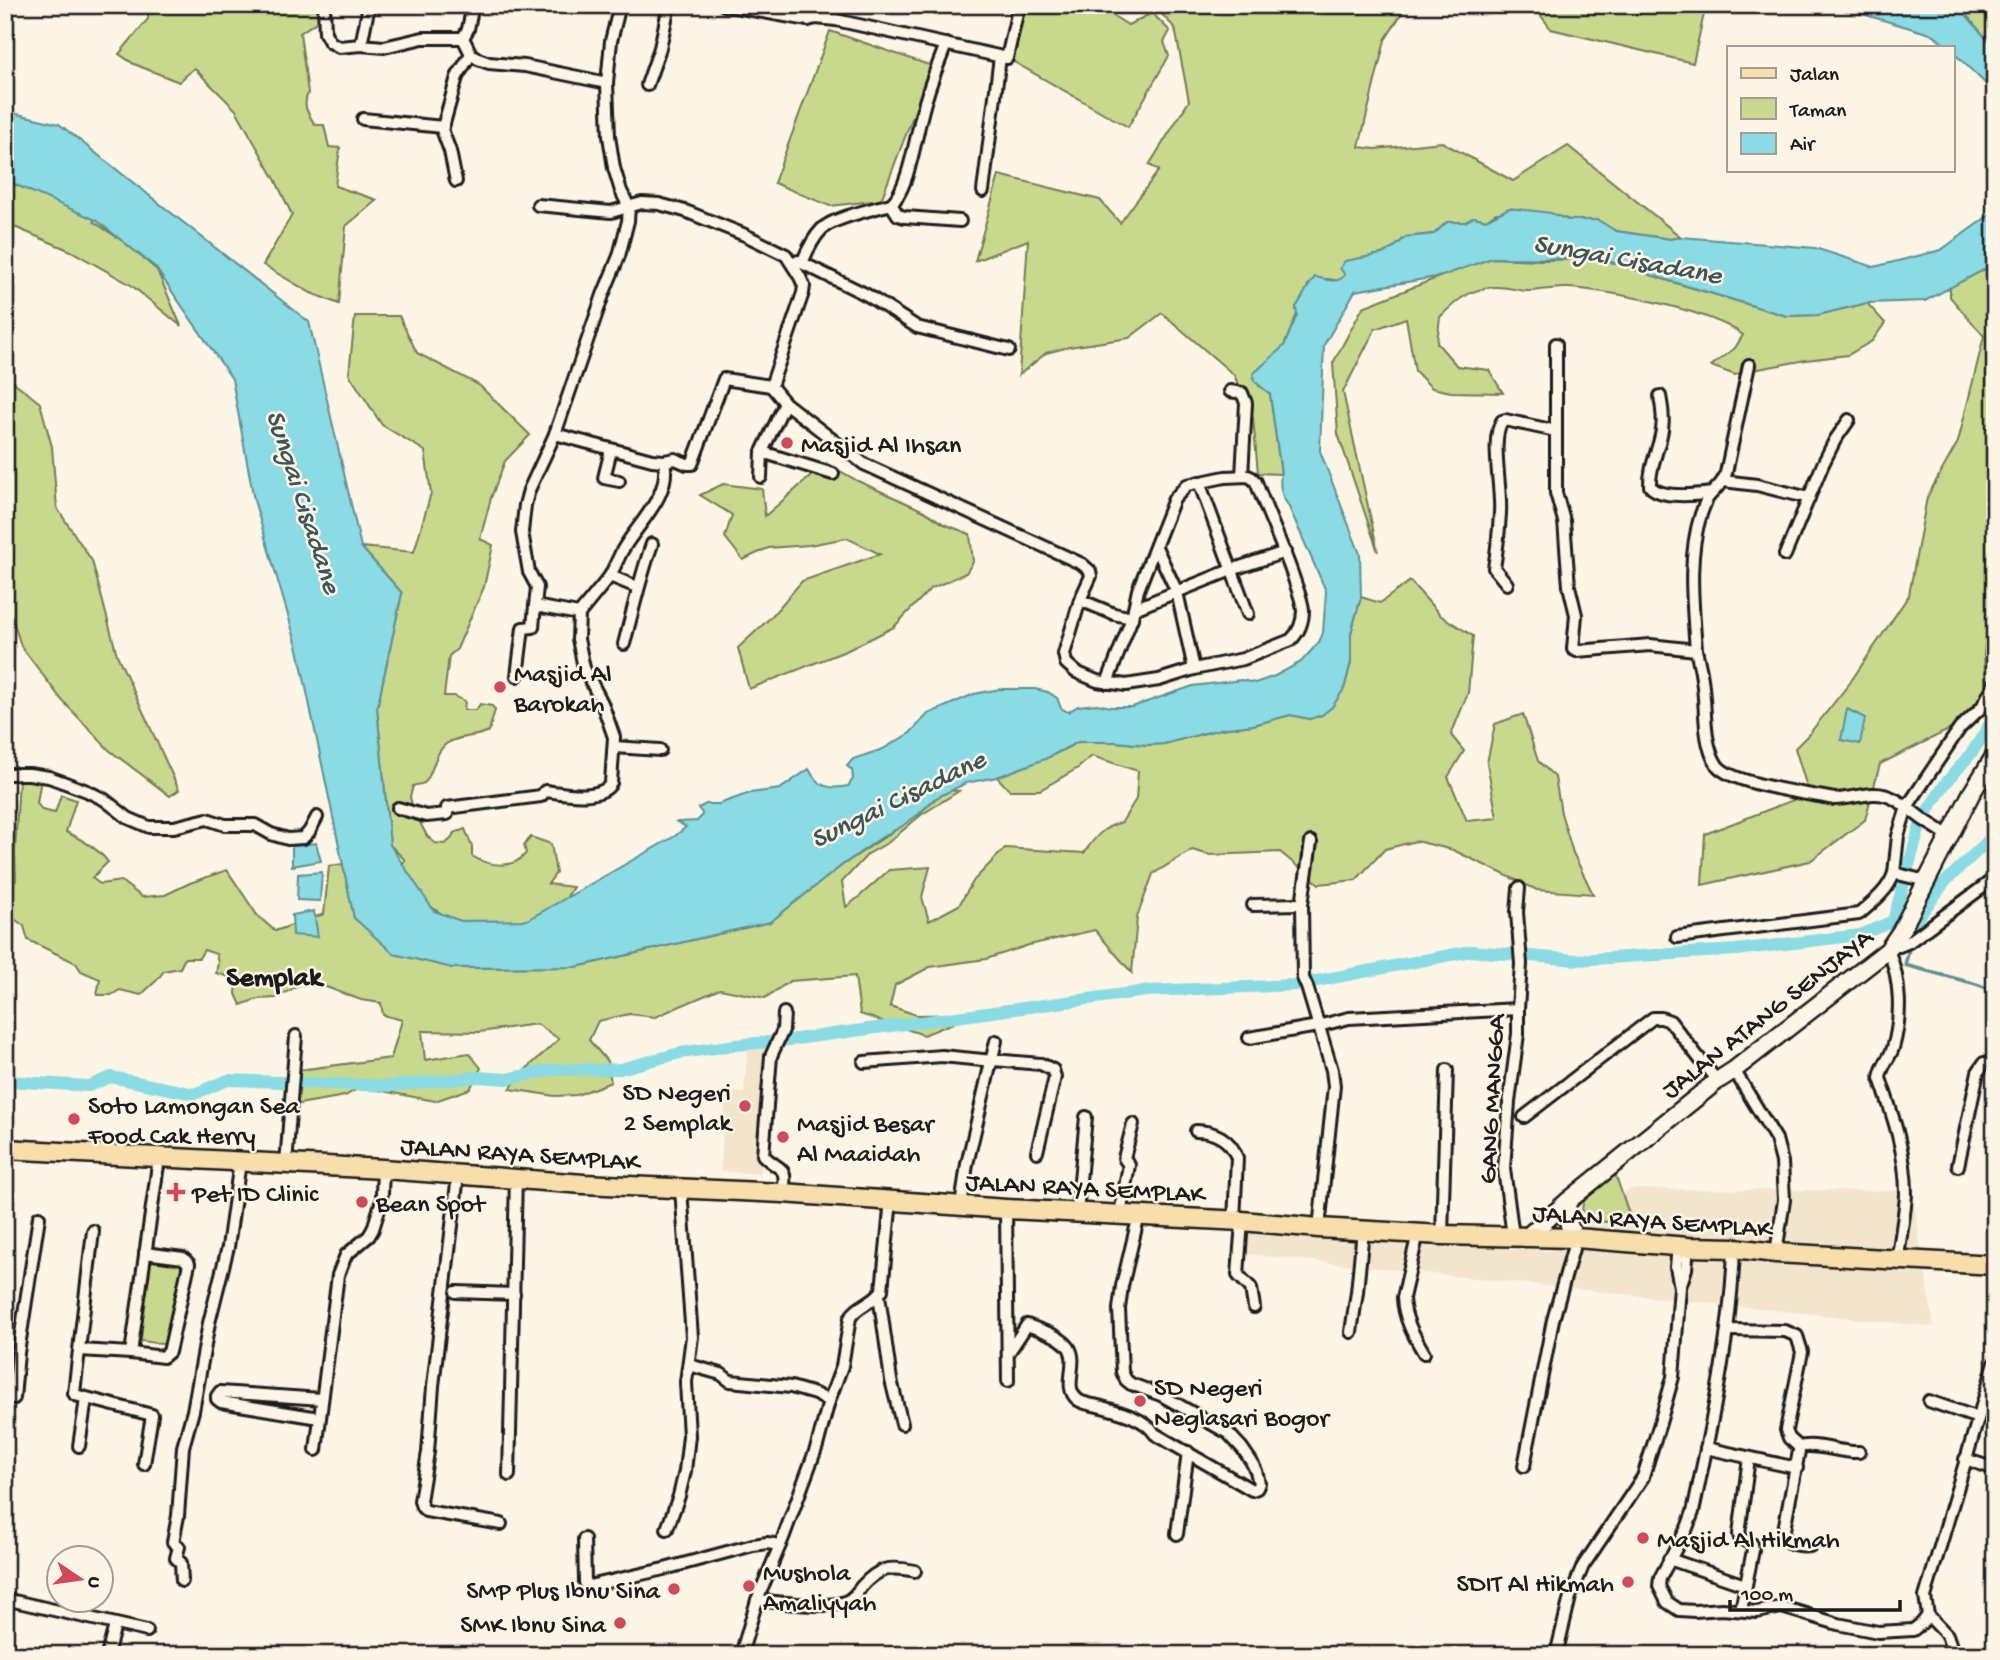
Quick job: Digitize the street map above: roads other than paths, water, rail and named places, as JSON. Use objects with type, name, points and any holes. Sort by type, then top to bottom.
[{"type":"main road","name":"JALAN ATANG SENJAYA","points":[[1521,1236],[1905,937],[1922,880],[1995,755]]},
{"type":"main road","name":"JALAN RAYA SEMPLAK","points":[[5,1149],[383,1169],[1442,1235],[1576,1238],[1776,1253],[1995,1265]]},
{"type":"main road","points":[[1568,1201],[1568,1227],[1576,1238]]},
{"type":"street","points":[[324,5],[326,33],[330,42],[339,47],[384,47],[422,38],[464,38]]},
{"type":"street","points":[[361,45],[369,5]]},
{"type":"street","points":[[473,5],[464,38],[471,54],[478,59],[607,83]]},
{"type":"street","points":[[517,677],[523,628],[533,628],[536,606],[537,587],[529,572],[523,532],[529,491],[555,435],[619,256],[628,221],[629,207],[614,168],[609,136],[607,83],[611,41],[620,5]]},
{"type":"street","points":[[647,85],[660,48],[670,5]]},
{"type":"street","points":[[724,5],[808,20],[836,20],[1007,58],[1018,5]]},
{"type":"street","points":[[808,20],[810,5]]},
{"type":"street","points":[[802,263],[814,239],[830,222],[891,204],[898,198],[905,184],[926,96],[946,44]]},
{"type":"street","points":[[441,127],[444,125],[457,77],[471,54]]},
{"type":"street","points":[[983,191],[1000,57]]},
{"type":"street","points":[[363,119],[441,127]]},
{"type":"street","points":[[441,127],[456,181]]},
{"type":"street","points":[[538,205],[611,212],[642,203],[659,204],[685,211],[735,231],[867,295],[917,327],[1009,350]]},
{"type":"street","points":[[891,204],[898,215],[905,217],[960,221]]},
{"type":"street","points":[[771,386],[804,285],[786,255]]},
{"type":"street","points":[[1556,344],[1556,493],[1563,521],[1569,586],[1576,615],[1573,649],[1577,651],[1650,645],[1696,650]]},
{"type":"street","points":[[1749,365],[1723,481],[1707,500],[1698,524],[1695,549],[1692,590],[1696,650],[1712,754],[1718,768],[1737,778],[1834,800],[1874,794],[1891,797],[1949,836]]},
{"type":"street","points":[[555,435],[652,460],[674,459],[692,464],[724,379],[771,386],[785,403],[864,464],[1082,564],[1090,571],[1091,576],[1080,600],[1064,659],[1076,672],[1107,683],[1126,685],[1159,680],[1194,669],[1243,659],[1291,640],[1297,634],[1303,614],[1302,605],[1285,552],[1252,478],[1225,477],[1186,485],[1174,499],[1138,590],[1133,613],[1107,683]]},
{"type":"street","points":[[1230,391],[1242,393],[1246,402],[1241,476]]},
{"type":"street","points":[[1660,396],[1664,415],[1650,472],[1650,486],[1654,491],[1664,493],[1712,493]]},
{"type":"street","points":[[761,477],[762,452],[785,403]]},
{"type":"street","points":[[1507,584],[1494,568],[1500,512],[1496,444],[1499,425],[1505,420],[1556,431]]},
{"type":"street","points":[[1785,555],[1835,440],[1849,420]]},
{"type":"street","points":[[611,450],[604,478],[619,481]]},
{"type":"street","points":[[762,452],[833,474]]},
{"type":"street","points":[[398,808],[426,816],[447,814],[447,808],[541,796],[545,791],[582,794],[608,788],[611,783],[614,737],[602,703],[584,667],[578,639],[579,614],[610,576],[622,551],[660,493],[665,474],[664,461]]},
{"type":"street","points":[[1723,481],[1757,485],[1810,498]]},
{"type":"street","points":[[1199,482],[1248,614]]},
{"type":"street","points":[[624,644],[637,587],[652,544]]},
{"type":"street","points":[[1156,547],[1177,592],[1194,669]]},
{"type":"street","points":[[1080,600],[1114,614],[1133,613],[1231,570],[1285,552]]},
{"type":"street","points":[[610,576],[637,587]]},
{"type":"street","points":[[536,606],[579,614]]},
{"type":"street","points":[[1677,937],[1859,914],[1898,874],[1898,836],[1908,807],[1960,728],[1982,708],[1995,683]]},
{"type":"street","points":[[614,747],[660,750]]},
{"type":"street","points":[[5,774],[49,777],[105,800],[128,818],[149,827],[174,827],[207,819],[225,825],[255,825],[288,839],[303,838],[317,817]]},
{"type":"street","points":[[1311,842],[1302,904],[1305,982],[1332,1070],[1334,1086],[1319,1228]]},
{"type":"street","points":[[1898,874],[1922,880]]},
{"type":"street","points":[[1905,937],[1925,931],[1995,878]]},
{"type":"street","name":"GANG MANGGA","points":[[1519,888],[1517,912],[1521,964],[1518,1034],[1504,1169],[1521,1236]]},
{"type":"street","points":[[1253,905],[1302,904]]},
{"type":"street","points":[[1890,948],[1899,1010],[1892,1051],[1880,1078],[1903,1154],[1906,1194],[1898,1259]]},
{"type":"street","points":[[1249,1038],[1318,1027],[1349,1018],[1518,1009]]},
{"type":"street","points":[[783,1013],[783,1030],[771,1056],[763,1155],[783,1169],[783,1194]]},
{"type":"street","points":[[1524,1117],[1653,1018],[1670,1021],[1717,1081]]},
{"type":"street","points":[[286,1164],[296,1036]]},
{"type":"street","points":[[961,1206],[967,1164],[996,1041]]},
{"type":"street","points":[[864,1062],[942,1056],[1041,1064],[1053,1070],[1055,1077],[1037,1152]]},
{"type":"street","points":[[1958,1166],[1978,1073],[1984,1063],[1995,1062]]},
{"type":"street","points":[[1442,1235],[1447,1070]]},
{"type":"street","points":[[1734,1070],[1776,1139],[1782,1162],[1784,1200],[1776,1253]]},
{"type":"street","points":[[1077,1212],[1086,1117]]},
{"type":"street","points":[[1120,1214],[1129,1165],[1124,1158],[1133,1124]]},
{"type":"street","points":[[1196,1130],[1211,1131],[1236,1152],[1238,1275],[1251,1288],[1254,1307]]},
{"type":"street","points":[[131,1353],[159,1158]]},
{"type":"street","points":[[182,1581],[181,1563],[176,1559],[179,1547],[173,1540],[178,1516],[183,1447],[193,1411],[208,1324],[228,1247],[240,1162]]},
{"type":"street","points":[[316,1450],[338,1275],[346,1255],[369,1237],[373,1229],[381,1199],[383,1169]]},
{"type":"street","points":[[458,1175],[433,1386],[428,1452],[420,1501],[426,1511],[501,1524]]},
{"type":"street","points":[[509,1475],[516,1177]]},
{"type":"street","points":[[667,1529],[685,1471],[689,1436],[686,1382],[692,1337],[681,1189]]},
{"type":"street","points":[[743,1655],[757,1600],[803,1486],[842,1366],[850,1318],[853,1312],[879,1295],[882,1290],[891,1200]]},
{"type":"street","points":[[1006,1209],[1008,1381]]},
{"type":"street","points":[[1009,1352],[1027,1325],[1063,1341],[1069,1346],[1073,1356],[1071,1378],[1075,1398],[1135,1419],[1152,1428],[1155,1434],[1252,1490],[1257,1488],[1259,1483],[1256,1471],[1242,1448],[1228,1433],[1161,1395],[1131,1384],[1122,1372],[1119,1309],[1139,1215]]},
{"type":"street","points":[[14,1398],[18,1353],[39,1217]]},
{"type":"street","points":[[1351,1332],[1363,1230]]},
{"type":"street","points":[[93,1231],[74,1393],[86,1399],[157,1415],[144,1464]]},
{"type":"street","points":[[1418,1233],[1403,1298],[1410,1326],[1424,1353]]},
{"type":"street","points":[[1524,1466],[1553,1320],[1576,1238]]},
{"type":"street","points":[[1556,1655],[1570,1597],[1583,1566],[1643,1477],[1673,1377],[1680,1287],[1676,1267],[1683,1247]]},
{"type":"street","points":[[1734,1248],[1728,1329],[1693,1512],[1660,1578],[1659,1586],[1667,1602],[1679,1610],[1756,1612],[1782,1607],[1838,1624],[1878,1632],[1913,1630],[1928,1615]]},
{"type":"street","points":[[80,1350],[163,1357],[169,1352],[189,1264],[184,1258],[145,1253]]},
{"type":"street","points":[[456,1292],[514,1294]]},
{"type":"street","points":[[879,1295],[891,1380],[902,1424]]},
{"type":"street","points":[[1728,1329],[1785,1331],[1797,1336],[1802,1352],[1786,1430],[1789,1438],[1799,1447],[1814,1445],[1840,1452],[1859,1452]]},
{"type":"street","points":[[5,1351],[18,1353]]},
{"type":"street","points":[[1954,1655],[1947,1635],[1928,1615],[1925,1597],[1995,1362]]},
{"type":"street","points":[[689,1365],[721,1374],[730,1381],[791,1387],[829,1401]]},
{"type":"street","points":[[319,1418],[221,1402],[217,1396],[220,1392],[321,1399]]},
{"type":"street","points":[[79,1446],[86,1399]]},
{"type":"street","points":[[1929,1401],[1978,1418]]},
{"type":"street","points":[[1799,1447],[1783,1535],[1790,1544],[1810,1546]]},
{"type":"street","points":[[1706,1448],[1797,1468]]},
{"type":"street","points":[[1177,1534],[1188,1452]]},
{"type":"street","points":[[1741,1610],[1753,1550],[1752,1544],[1740,1538],[1739,1534],[1749,1458]]},
{"type":"street","points":[[1965,1459],[1995,1469]]},
{"type":"street","points":[[584,1539],[585,1582],[589,1586],[753,1545],[780,1545]]},
{"type":"street","points":[[1669,1559],[1745,1584]]},
{"type":"street","points":[[757,1600],[789,1604],[843,1603],[850,1600],[874,1575],[888,1568],[915,1571]]},
{"type":"street","points":[[5,1599],[147,1631]]},
{"type":"street","points":[[107,1655],[114,1625]]},
{"type":"water","points":[[1752,5],[1958,5],[1995,49],[1995,93],[1954,53],[1954,46],[1946,46],[1934,35],[1845,9]]},
{"type":"water","name":"Sungai Cisadane","points":[[5,111],[59,124],[309,322],[361,547],[402,593],[377,708],[390,845],[434,911],[461,921],[527,920],[675,836],[686,827],[677,822],[697,821],[702,813],[698,808],[706,804],[719,804],[750,793],[780,789],[809,769],[824,785],[848,786],[853,779],[852,770],[847,766],[853,759],[883,749],[910,733],[928,714],[974,694],[1000,689],[1035,689],[1048,692],[1057,698],[1061,708],[1068,712],[1078,706],[1097,704],[1132,707],[1193,686],[1241,680],[1255,683],[1301,662],[1319,642],[1323,633],[1326,591],[1282,495],[1270,394],[1254,381],[1253,374],[1284,346],[1297,315],[1296,307],[1312,280],[1315,277],[1331,280],[1342,278],[1345,275],[1340,268],[1345,261],[1382,254],[1406,237],[1434,234],[1447,222],[1465,222],[1474,217],[1486,220],[1509,208],[1551,213],[1568,220],[1598,220],[1616,231],[1670,239],[1681,237],[1815,248],[1874,267],[1941,250],[1995,211],[1995,264],[1925,301],[1867,303],[1818,315],[1787,316],[1602,259],[1492,258],[1442,276],[1355,291],[1324,345],[1320,451],[1360,554],[1361,597],[1351,633],[1351,662],[1344,689],[1332,707],[1322,715],[1310,719],[1290,715],[1164,744],[1078,742],[1045,759],[997,777],[966,783],[934,799],[919,814],[841,866],[770,922],[576,967],[452,968],[394,954],[354,918],[298,649],[254,500],[232,379],[155,267],[96,220],[5,180]]},
{"type":"water","points":[[1847,709],[1865,718],[1860,744],[1841,740]]},
{"type":"water","points":[[316,843],[321,861],[292,866],[292,846]]},
{"type":"water","points":[[322,872],[320,901],[297,900],[298,874]]},
{"type":"water","points":[[314,911],[318,937],[293,935],[292,915]]},
{"type":"waterway","points":[[1926,813],[1945,784],[1973,751],[1995,716]]},
{"type":"waterway","points":[[5,1081],[89,1086],[111,1077],[194,1094],[228,1080],[391,1086],[477,1077],[507,1079],[551,1070],[620,1069],[680,1053],[1146,991],[1296,985],[1471,951],[1577,960],[1736,950],[1860,935],[1893,921],[1920,826]]},
{"type":"waterway","points":[[1901,921],[1915,922],[1945,882],[1995,834]]},
{"type":"waterway","points":[[1912,937],[1915,922]]},
{"type":"waterway","points":[[1910,945],[1905,965],[1995,991]]},
{"type":"place","name":"Masjid Al Ihsan","points":[[787,443]]},
{"type":"place","name":"Masjid Al Barokah","points":[[500,687]]},
{"type":"place","name":"SD Negeri 2 Semplak","points":[[745,1106]]},
{"type":"place","name":"Soto Lamongan Sea Food Cak Herry","points":[[74,1119]]},
{"type":"place","name":"Masjid Besar Al Maaidah","points":[[783,1137]]},
{"type":"place","name":"Pet ID Clinic","points":[[176,1192]]},
{"type":"place","name":"Bean Spot","points":[[362,1202]]},
{"type":"place","name":"SD Negeri Neglasari Bogor","points":[[1140,1401]]},
{"type":"place","name":"Masjid Al Hikmah","points":[[1643,1538]]},
{"type":"place","name":"SDIT Al Hikmah","points":[[1628,1582]]},
{"type":"place","name":"Mushola Amaliyyah","points":[[749,1586]]},
{"type":"place","name":"SMP Plus Ibnu Sina","points":[[674,1589]]},
{"type":"place","name":"SMK Ibnu Sina","points":[[620,1623]]},
{"type":"district","name":"Semplak","points":[[274,975]]}]
